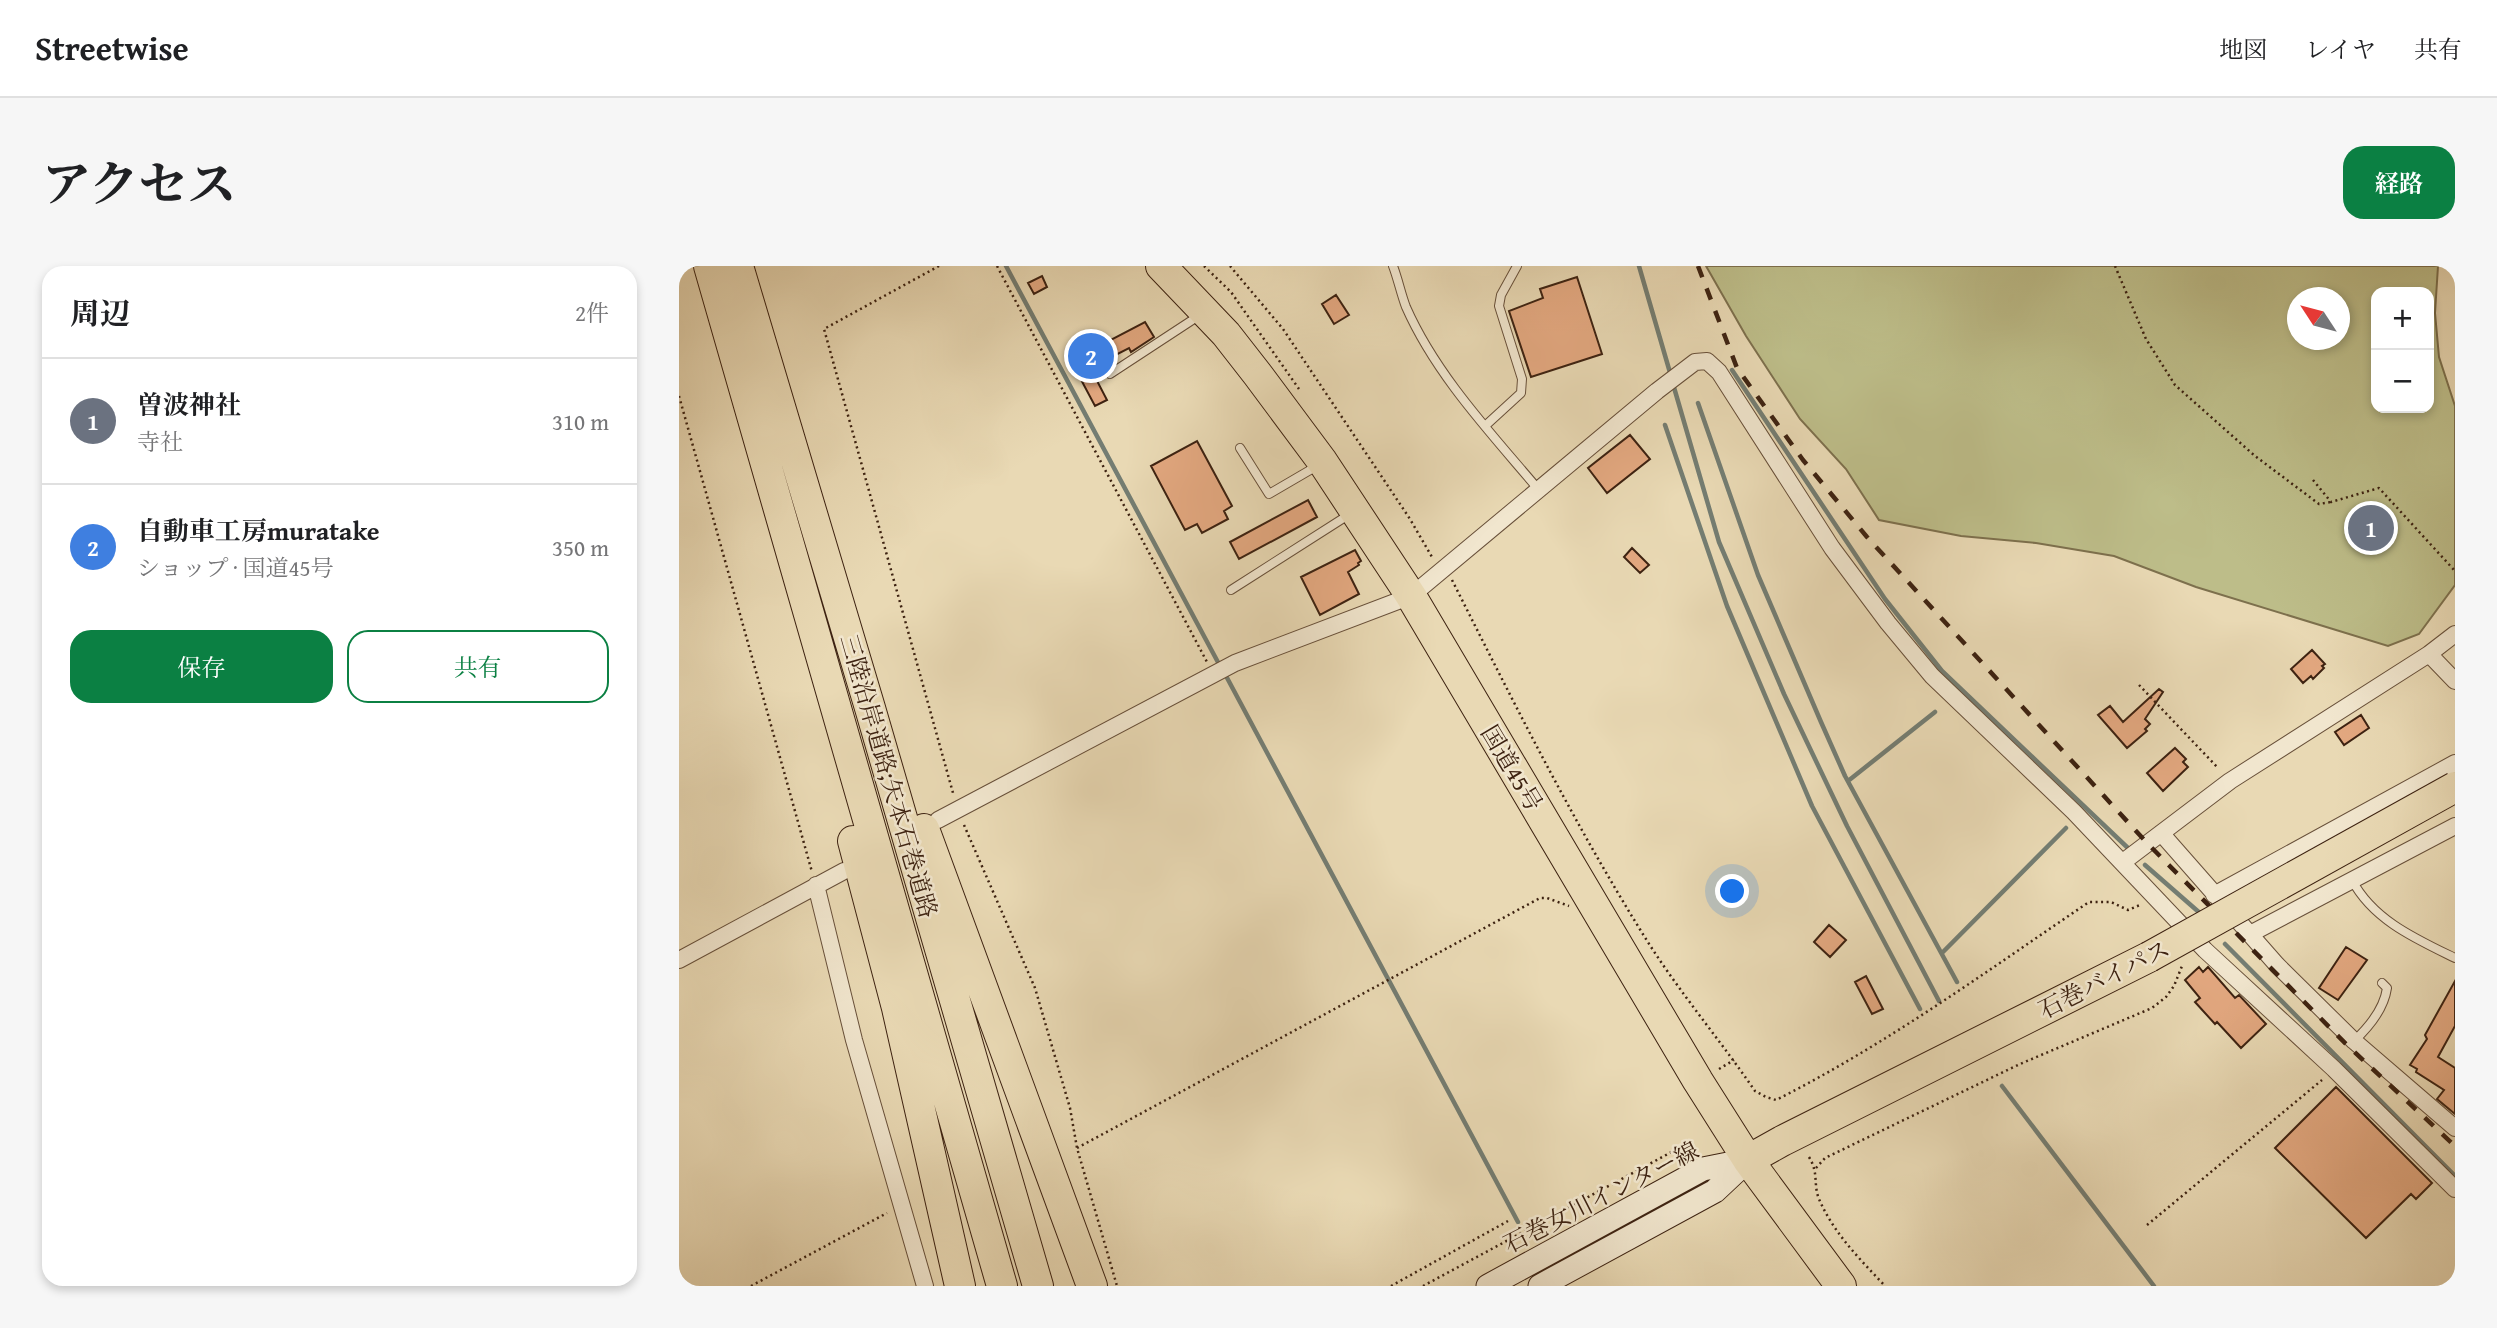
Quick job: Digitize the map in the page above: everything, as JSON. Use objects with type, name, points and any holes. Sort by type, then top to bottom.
[{"type":"highway","name":"三陸沿岸道路;矢本石巻道路","points":[[709,266],[1002,1286]]},
{"type":"highway","name":"三陸沿岸道路;矢本石巻道路","points":[[738,266],[1038,1286]]},
{"type":"highway","name":"国道45号","points":[[1161,266],[1226,334],[1322,461],[1356,511],[1412,596],[1698,1082],[1748,1160],[1840,1286]]},
{"type":"highway","points":[[752,417],[790,601],[897,1008],[960,1286]]},
{"type":"highway","points":[[870,708],[915,804],[1092,1286]]},
{"type":"highway","name":"石巻バイパス","points":[[1748,1160],[2149,957],[2455,787]]},
{"type":"main road","name":"石巻女川インター線","points":[[1488,1286],[1701,1170],[1748,1160]]},
{"type":"main road","name":"石巻女川インター線","points":[[1540,1286],[1715,1191],[1748,1160]]},
{"type":"street","points":[[938,820],[1220,672],[1412,596],[1657,391],[1695,362],[1707,360],[1719,372],[1832,548],[1932,676],[2074,812],[2205,950],[2334,1069],[2455,1189]]},
{"type":"street","points":[[2123,862],[2230,781],[2430,654],[2455,634]]},
{"type":"street","points":[[2430,654],[2455,681]]},
{"type":"street","points":[[2214,895],[2455,763]]},
{"type":"street","points":[[2250,934],[2455,826]]},
{"type":"street","points":[[2161,833],[2277,965],[2354,1041],[2455,1129]]},
{"type":"street","points":[[679,960],[844,871]]},
{"type":"street","points":[[816,885],[854,1040],[925,1286]]},
{"type":"lane","points":[[1394,266],[1405,305],[1421,337],[1485,426],[1538,489]]},
{"type":"lane","points":[[1485,426],[1521,393],[1522,379],[1499,306],[1501,295],[1517,266]]},
{"type":"lane","points":[[1109,374],[1206,312]]},
{"type":"lane","points":[[1240,448],[1269,495],[1313,470],[1322,461]]},
{"type":"lane","points":[[1231,590],[1356,511]]},
{"type":"lane","points":[[2351,880],[2361,898],[2376,912],[2401,930],[2455,958]]},
{"type":"lane","points":[[2354,1041],[2365,1031],[2385,999],[2388,988],[2382,984]]},
{"type":"path","points":[[824,330],[939,266]]},
{"type":"path","points":[[997,266],[1220,672]]},
{"type":"path","points":[[1230,266],[1253,290],[1283,329],[1443,570],[1524,723],[1636,922],[1675,983],[1755,1091],[1776,1100],[1798,1089],[1922,1017],[2089,902],[2111,902],[2128,910],[2140,905],[2153,893]]},
{"type":"path","points":[[2115,266],[2146,339],[2175,385],[2255,456],[2319,504],[2379,488],[2455,571]]},
{"type":"path","points":[[679,396],[816,885]]},
{"type":"path","points":[[2313,480],[2331,502]]},
{"type":"path","points":[[2139,685],[2230,781]]},
{"type":"path","points":[[1077,1148],[1540,898],[1547,898],[1577,910]]},
{"type":"path","points":[[1816,1168],[1825,1158],[2010,1069],[2152,1009],[2174,986],[2180,967],[2205,950]]},
{"type":"path","points":[[2147,1225],[2334,1069]]},
{"type":"path","points":[[1423,1286],[1679,1148]]},
{"type":"path","points":[[1809,1157],[1816,1168],[1817,1194],[1828,1219],[1853,1252],[1885,1286]]},
{"type":"path","points":[[751,1286],[901,1205]]},
{"type":"path","points":[[1391,1286],[1508,1221]]},
{"type":"green space","points":[[1706,266],[2438,266],[2435,313],[2439,357],[2455,406],[2455,585],[2419,634],[2388,646],[2196,587],[2114,556],[2036,543],[1961,536],[1879,520],[1846,469],[1800,419],[1746,336]]},
{"type":"building","points":[[1042,276],[1047,287],[1034,294],[1028,283]]},
{"type":"building","points":[[1577,277],[1602,354],[1531,377],[1509,311],[1543,298],[1540,289]]},
{"type":"building","points":[[1336,295],[1349,315],[1334,324],[1322,304]]},
{"type":"building","points":[[1145,322],[1154,337],[1131,352],[1129,348],[1094,366],[1099,375],[1095,377],[1107,400],[1095,406],[1070,359]]},
{"type":"building","points":[[1630,435],[1650,459],[1607,493],[1588,468]]},
{"type":"building","points":[[1197,441],[1232,506],[1224,511],[1228,519],[1202,533],[1197,524],[1185,530],[1151,466]]},
{"type":"building","points":[[1308,500],[1317,517],[1239,559],[1230,542]]},
{"type":"building","points":[[1632,548],[1649,565],[1640,573],[1624,557]]},
{"type":"building","points":[[1355,550],[1361,561],[1348,572],[1359,594],[1320,615],[1301,577]]},
{"type":"building","points":[[2312,650],[2325,664],[2322,666],[2324,668],[2313,679],[2311,676],[2303,683],[2291,669]]},
{"type":"building","points":[[2159,689],[2163,692],[2145,719],[2150,724],[2145,729],[2147,731],[2127,748],[2098,715],[2110,706],[2123,722]]},
{"type":"building","points":[[2361,715],[2369,728],[2344,745],[2335,732]]},
{"type":"building","points":[[2175,748],[2186,759],[2183,762],[2188,767],[2163,791],[2147,773]]},
{"type":"building","points":[[1829,925],[1846,940],[1830,957],[1814,942]]},
{"type":"building","points":[[2346,947],[2367,960],[2338,1000],[2319,988]]},
{"type":"building","points":[[2199,967],[2203,972],[2208,967],[2235,998],[2239,995],[2266,1024],[2241,1048],[2195,1002],[2200,998],[2185,980]]},
{"type":"building","points":[[1866,976],[1883,1009],[1872,1014],[1855,982]]},
{"type":"building","points":[[2455,981],[2455,1026],[2438,1057],[2455,1068],[2455,1114],[2437,1099],[2444,1090],[2410,1065],[2427,1039],[2425,1035]]},
{"type":"building","points":[[2336,1087],[2432,1183],[2416,1199],[2411,1194],[2366,1238],[2275,1148]]},
{"type":"waterway","points":[[1006,266],[1220,666]]},
{"type":"waterway","points":[[1639,266],[1671,376]]},
{"type":"waterway","points":[[1732,370],[1885,599],[1942,671],[2129,849]]},
{"type":"waterway","points":[[1673,384],[1719,542],[1784,694],[1847,826],[1939,1001]]},
{"type":"waterway","points":[[1698,403],[1758,575],[1845,776],[1957,982]]},
{"type":"waterway","points":[[1665,425],[1727,606],[1812,806],[1920,1009]]},
{"type":"waterway","points":[[1225,674],[1518,1222]]},
{"type":"waterway","points":[[1848,781],[1935,712]]},
{"type":"waterway","points":[[1942,953],[2066,828]]},
{"type":"waterway","points":[[2145,865],[2201,914]]},
{"type":"waterway","points":[[2225,944],[2455,1176]]},
{"type":"waterway","points":[[2002,1086],[2154,1286]]},
{"type":"railway","points":[[1698,266],[1737,368],[1803,460],[1867,537],[2147,843],[2347,1045],[2455,1146]]},
{"type":"place","name":"自動車工房muratake","points":[[1091,356]]},
{"type":"place","name":"曽波神社","points":[[2371,528]]}]
